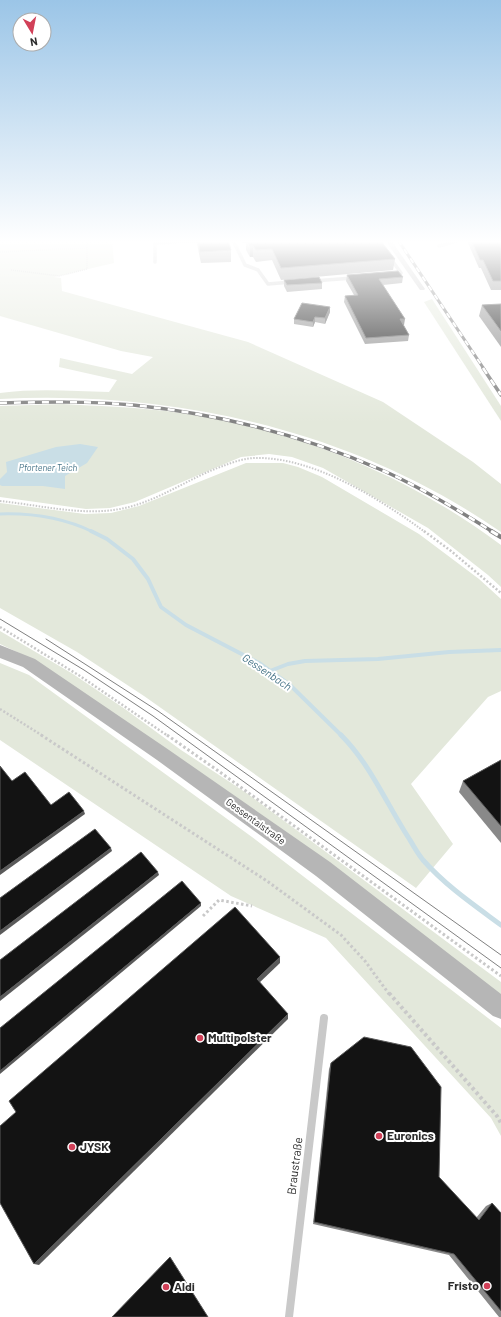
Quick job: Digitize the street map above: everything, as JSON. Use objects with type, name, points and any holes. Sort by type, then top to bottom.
[{"type":"main road","name":"Gessentalstraße","points":[[0,651],[30,663],[182,768],[323,869],[501,1008]]},
{"type":"lane","name":"Braustraße","points":[[289,1317],[324,1018]]},
{"type":"path","points":[[0,501],[92,512],[111,510],[138,505],[226,464],[254,458],[288,460],[324,473],[384,505],[461,558],[501,593]]},
{"type":"path","points":[[0,627],[106,693],[217,770],[501,976]]},
{"type":"path","points":[[0,710],[267,881],[341,935],[365,961],[386,991],[497,1116],[501,1123]]},
{"type":"path","points":[[203,916],[219,900],[252,906]]},
{"type":"shaded area","points":[[0,301],[100,301],[248,342],[383,402],[473,462],[501,484],[501,532],[445,497],[386,467],[325,443],[262,424],[197,410],[132,402],[66,398],[0,399],[0,393],[14,391],[54,390],[109,392],[117,380],[59,367],[60,358],[132,374],[153,357],[121,351],[0,316]]},
{"type":"shaded area","points":[[434,301],[501,406],[501,421],[424,302]]},
{"type":"shaded area","points":[[63,404],[166,411],[212,418],[256,428],[300,441],[342,456],[384,474],[424,495],[501,545],[501,587],[428,528],[323,468],[292,457],[269,454],[241,457],[135,502],[110,508],[86,509],[0,497],[0,406]]},
{"type":"shaded area","points":[[246,463],[283,463],[298,467],[322,477],[419,534],[479,579],[501,599],[501,691],[488,697],[411,784],[453,844],[416,888],[144,696],[77,652],[0,608],[0,503],[85,514],[111,513],[139,506]]},
{"type":"shaded area","points":[[0,631],[73,674],[125,709],[181,750],[248,794],[501,982],[501,997],[36,661],[0,644]]},
{"type":"shaded area","points":[[0,663],[29,675],[252,837],[501,1028],[501,1136],[491,1118],[326,938],[231,896],[0,740]]},
{"type":"water","name":"Pfortener Teich","points":[[80,444],[98,447],[87,463],[65,476],[65,489],[43,486],[0,485],[0,479],[7,472],[6,462],[56,447]]},
{"type":"building","points":[[348,301],[394,301],[405,319],[400,319],[409,335],[366,338]]},
{"type":"building","points":[[302,303],[330,307],[325,318],[315,317],[313,322],[294,319]]},
{"type":"building","points":[[501,304],[501,331],[482,305]]},
{"type":"building","points":[[501,760],[501,826],[463,781]]},
{"type":"building","points":[[0,766],[12,781],[25,772],[51,805],[69,792],[84,811],[0,871]]},
{"type":"building","points":[[95,829],[111,848],[0,931],[0,898]]},
{"type":"building","points":[[141,852],[158,872],[0,997],[0,960]]},
{"type":"building","points":[[182,881],[201,903],[0,1071],[0,1028]]},
{"type":"building","points":[[235,907],[280,957],[257,979],[288,1014],[34,1264],[0,1203],[0,1126],[16,1112],[9,1101]]},
{"type":"building","name":"Euronics","points":[[364,1037],[411,1047],[441,1087],[439,1177],[479,1220],[492,1203],[501,1213],[501,1311],[454,1254],[314,1222],[331,1063]]},
{"type":"building","name":"Aldi","points":[[170,1257],[208,1317],[112,1317]]},
{"type":"waterway","name":"Gessenbach","points":[[0,514],[24,514],[48,517],[71,523],[93,532]]},
{"type":"waterway","name":"Gessenbach","points":[[93,532],[107,539],[133,559],[148,579],[161,607],[186,625],[259,663],[270,671]]},
{"type":"waterway","points":[[270,671],[288,664],[305,661],[378,659],[449,652],[501,650]]},
{"type":"waterway","name":"Gessenbach","points":[[270,671],[290,685],[341,735]]},
{"type":"waterway","name":"Gessenbach","points":[[341,735],[352,747],[370,772],[423,860],[451,887],[501,925]]},
{"type":"tram line","points":[[0,619],[84,670],[153,716],[501,968]]},
{"type":"tram line","points":[[46,639],[158,711],[501,955]]},
{"type":"railway","points":[[439,301],[484,369]]},
{"type":"railway","points":[[483,368],[501,395]]},
{"type":"railway","points":[[0,403],[83,402],[133,405],[198,414],[262,428],[324,447],[384,471],[426,492],[493,532]]},
{"type":"railway","points":[[491,531],[501,537]]},
{"type":"place","name":"Multipolster","points":[[200,1038]]},
{"type":"place","name":"Euronics","points":[[379,1136]]},
{"type":"place","name":"JYSK","points":[[72,1147]]},
{"type":"place","name":"Fristo","points":[[487,1286]]},
{"type":"place","name":"Aldi","points":[[166,1287]]}]
